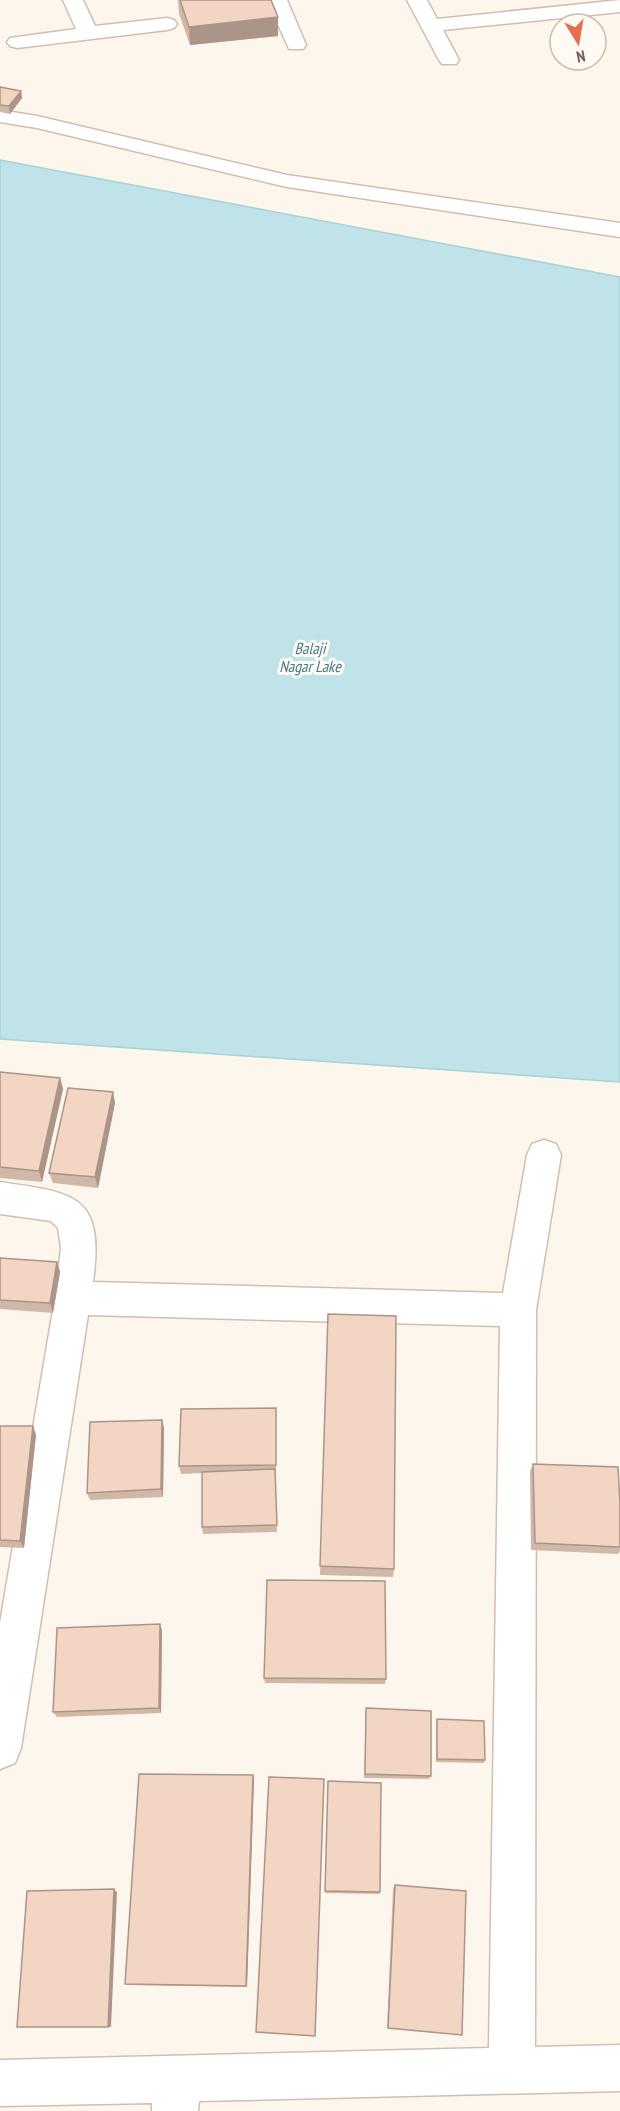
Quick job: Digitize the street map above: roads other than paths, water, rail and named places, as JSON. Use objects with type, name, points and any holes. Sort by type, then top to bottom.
[{"type":"street","points":[[73,0],[88,33]]},
{"type":"street","points":[[277,0],[296,45]]},
{"type":"street","points":[[417,0],[449,60]]},
{"type":"street","points":[[430,25],[620,6]]},
{"type":"street","points":[[17,42],[167,24]]},
{"type":"street","points":[[0,116],[37,122],[287,181],[620,230]]},
{"type":"street","points":[[512,2072],[518,1310],[544,1155]]},
{"type":"street","points":[[0,1198],[62,1209],[75,1220],[79,1240],[73,1298],[0,1748]]},
{"type":"street","points":[[73,1298],[518,1310]]},
{"type":"street","points":[[0,2083],[176,2095],[512,2072],[620,2068]]},
{"type":"water","name":"Balaji Nagar Lake","points":[[0,160],[620,277],[620,1082],[0,1039]]}]
